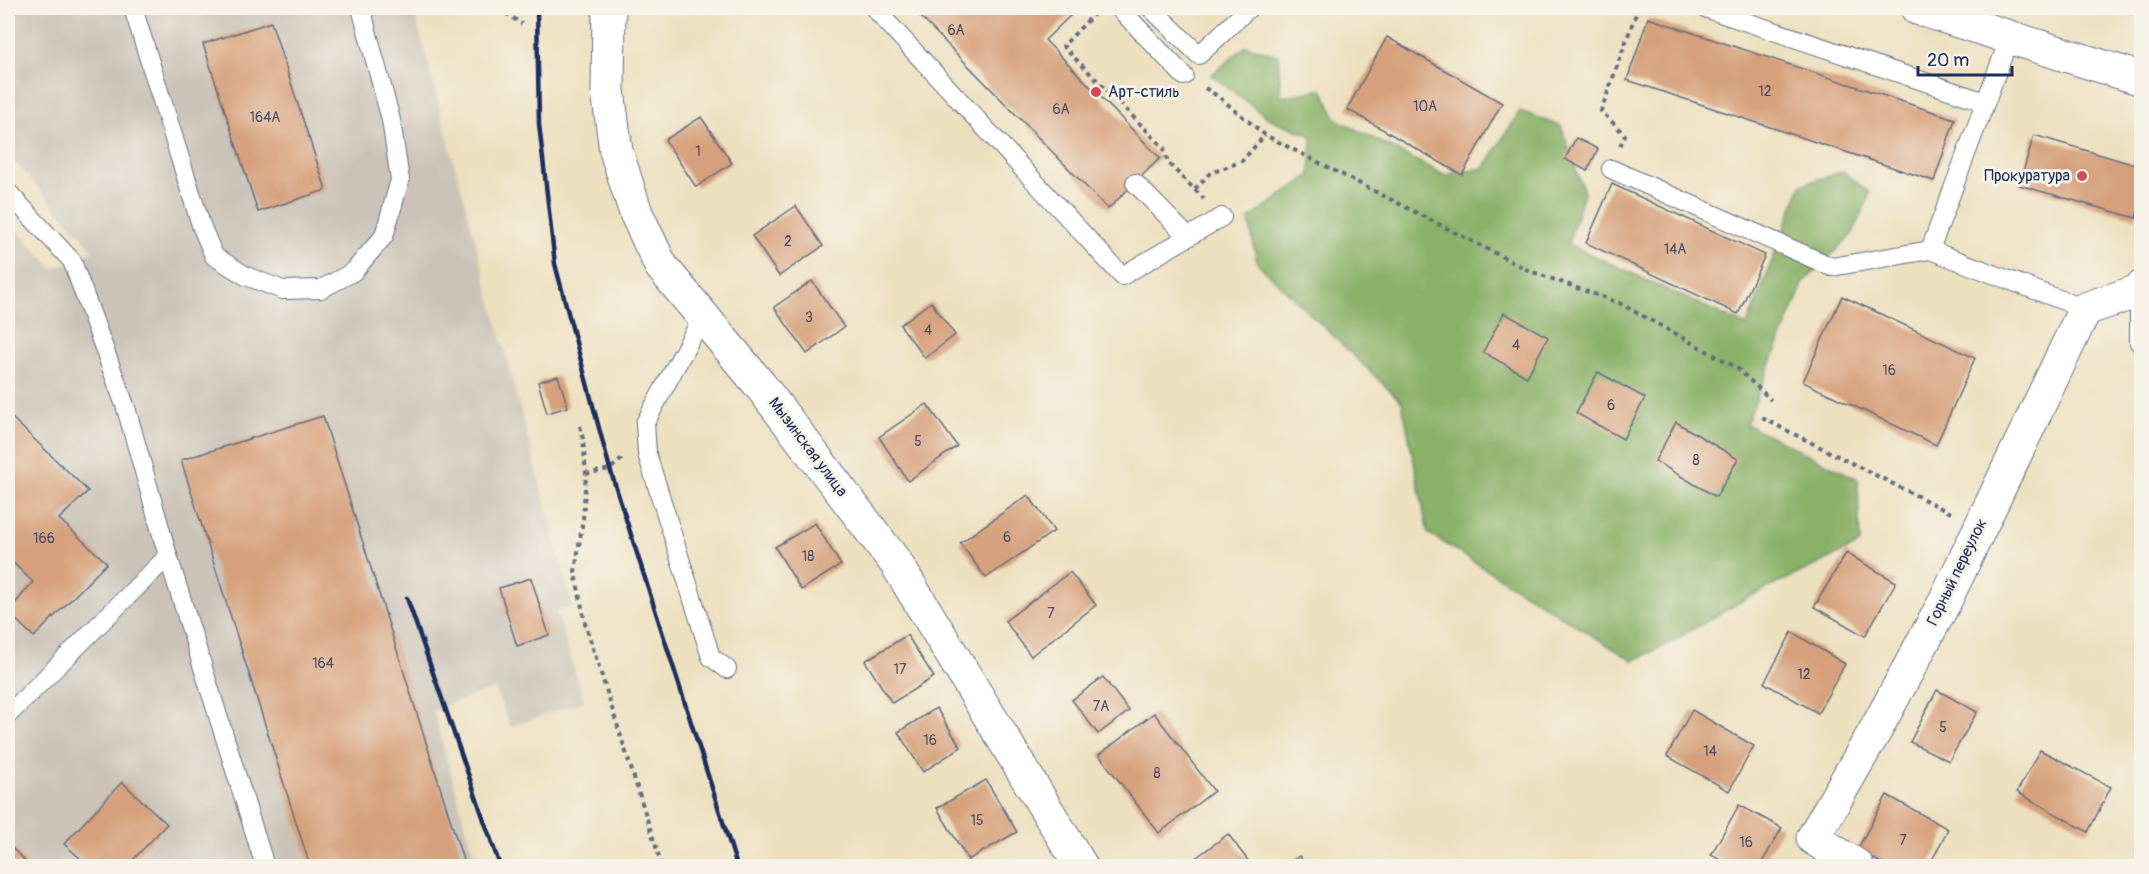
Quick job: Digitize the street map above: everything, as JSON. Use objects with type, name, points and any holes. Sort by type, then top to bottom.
[{"type":"street","name":"Мызинская улица","points":[[609,8],[608,92],[616,151],[636,213],[661,266],[760,385],[896,563],[1081,867]]},
{"type":"street","points":[[1917,8],[2142,79]]},
{"type":"street","points":[[2085,309],[2140,289]]},
{"type":"street","name":"Горный переулок","points":[[1857,867],[1813,838],[1881,721],[1943,604],[2085,309]]},
{"type":"lane","points":[[133,8],[201,225],[214,256],[246,276],[283,290],[321,290],[353,272],[384,236],[400,180],[391,120],[361,8]]},
{"type":"lane","points":[[876,8],[1122,276],[1222,216]]},
{"type":"lane","points":[[1119,8],[1184,76]]},
{"type":"lane","points":[[1151,8],[1199,56],[1249,8]]},
{"type":"lane","points":[[1704,8],[1985,102]]},
{"type":"lane","points":[[1930,250],[2010,37]]},
{"type":"lane","points":[[1611,169],[1832,267],[1930,250],[2085,309]]},
{"type":"lane","points":[[1134,183],[1188,237]]},
{"type":"lane","points":[[8,192],[72,261],[126,408],[168,556],[265,867]]},
{"type":"lane","points":[[2140,289],[2139,342],[2142,343]]},
{"type":"lane","points":[[703,316],[645,423],[647,454],[711,657],[727,669]]},
{"type":"lane","points":[[8,715],[168,556]]},
{"type":"path","points":[[498,8],[522,24]]},
{"type":"path","points":[[1611,169],[1625,135],[1601,111],[1638,8]]},
{"type":"path","points":[[1100,9],[1063,46],[1164,148],[1168,163],[1222,216]]},
{"type":"path","points":[[1184,76],[1220,97],[1265,135],[1530,271],[1619,303],[1736,367],[1771,400]]},
{"type":"path","points":[[1195,189],[1209,174],[1242,161],[1265,135]]},
{"type":"path","points":[[1762,418],[1980,527]]},
{"type":"path","points":[[586,474],[610,469],[625,457],[645,423]]},
{"type":"path","points":[[580,426],[584,439],[586,474],[583,519],[575,572],[585,623],[662,867]]},
{"type":"shaded area","points":[[8,8],[413,8],[573,607],[556,611],[584,701],[510,727],[495,688],[433,710],[477,866],[8,866],[8,221],[54,269],[93,250],[8,154]]},
{"type":"green space","points":[[1246,46],[1278,55],[1281,97],[1322,89],[1336,119],[1444,175],[1484,168],[1520,111],[1561,126],[1584,192],[1568,244],[1747,326],[1801,185],[1843,171],[1870,193],[1853,233],[1804,282],[1746,424],[1858,479],[1860,544],[1747,598],[1664,646],[1633,661],[1428,533],[1402,402],[1257,263],[1249,219],[1310,175],[1312,136],[1268,118],[1211,75]]},
{"type":"building","points":[[912,8],[1078,8],[1045,40],[1160,158],[1108,209]]},
{"type":"building","points":[[1648,18],[1955,119],[1934,181],[1627,80]]},
{"type":"building","points":[[271,22],[326,190],[258,212],[203,44]]},
{"type":"building","points":[[1387,37],[1502,103],[1462,175],[1347,109]]},
{"type":"building","points":[[701,117],[732,163],[696,187],[665,140]]},
{"type":"building","name":"Прокуратура","points":[[2034,135],[2142,167],[2142,200],[2136,218],[2019,185]]},
{"type":"building","points":[[1576,138],[1598,149],[1587,171],[1565,159]]},
{"type":"building","points":[[1612,184],[1765,255],[1738,314],[1586,243]]},
{"type":"building","points":[[796,206],[823,246],[779,276],[752,236]]},
{"type":"building","points":[[812,281],[844,327],[807,354],[774,307]]},
{"type":"building","points":[[1842,296],[1975,358],[1936,445],[1803,382]]},
{"type":"building","points":[[931,302],[955,335],[925,358],[900,325]]},
{"type":"building","points":[[1504,313],[1548,337],[1527,377],[1483,352]]},
{"type":"building","points":[[1598,372],[1645,398],[1623,439],[1576,413]]},
{"type":"building","points":[[558,376],[568,407],[547,413],[538,382]]},
{"type":"building","points":[[927,404],[957,446],[908,481],[879,437]]},
{"type":"building","points":[[8,414],[88,491],[59,519],[107,563],[34,637],[8,612],[33,582],[8,558]]},
{"type":"building","points":[[323,416],[465,866],[310,866],[181,460]]},
{"type":"building","points":[[1676,422],[1738,459],[1716,497],[1655,461]]},
{"type":"building","points":[[1028,495],[1054,531],[986,578],[960,543]]},
{"type":"building","points":[[815,523],[841,565],[801,590],[775,547]]},
{"type":"building","points":[[1846,553],[1896,582],[1865,636],[1814,607]]},
{"type":"building","points":[[1070,572],[1096,605],[1031,656],[1005,621]]},
{"type":"building","points":[[531,578],[549,635],[517,646],[499,588]]},
{"type":"building","points":[[1792,632],[1845,664],[1818,713],[1764,683]]},
{"type":"building","points":[[907,635],[934,677],[892,703],[865,661]]},
{"type":"building","points":[[1103,677],[1129,711],[1098,734],[1072,700]]},
{"type":"building","points":[[1937,690],[1977,712],[1949,761],[1910,742]]},
{"type":"building","points":[[936,708],[961,747],[923,772],[898,732]]},
{"type":"building","points":[[1692,710],[1754,746],[1729,791],[1667,756]]},
{"type":"building","points":[[1154,713],[1214,791],[1159,833],[1099,755]]},
{"type":"building","points":[[2040,750],[2111,787],[2088,832],[2017,792]]},
{"type":"building","points":[[986,780],[1017,832],[968,860],[937,808]]},
{"type":"building","points":[[122,782],[167,824],[127,866],[89,866],[64,844]]},
{"type":"building","points":[[1887,795],[1948,829],[1929,866],[1887,866],[1857,850]]},
{"type":"building","points":[[1739,805],[1782,828],[1760,866],[1731,866],[1711,855]]},
{"type":"building","points":[[1228,834],[1252,866],[1191,866],[1189,863]]},
{"type":"building","points":[[8,844],[30,866],[8,866]]},
{"type":"building","points":[[1299,856],[1307,866],[1285,866]]},
{"type":"railway","points":[[537,8],[539,124],[555,264],[610,469],[737,866]]},
{"type":"railway","points":[[407,598],[500,866]]},
{"type":"place","name":"Арт-стиль","points":[[1096,92]]},
{"type":"place","name":"Прокуратура","points":[[2082,176]]}]
